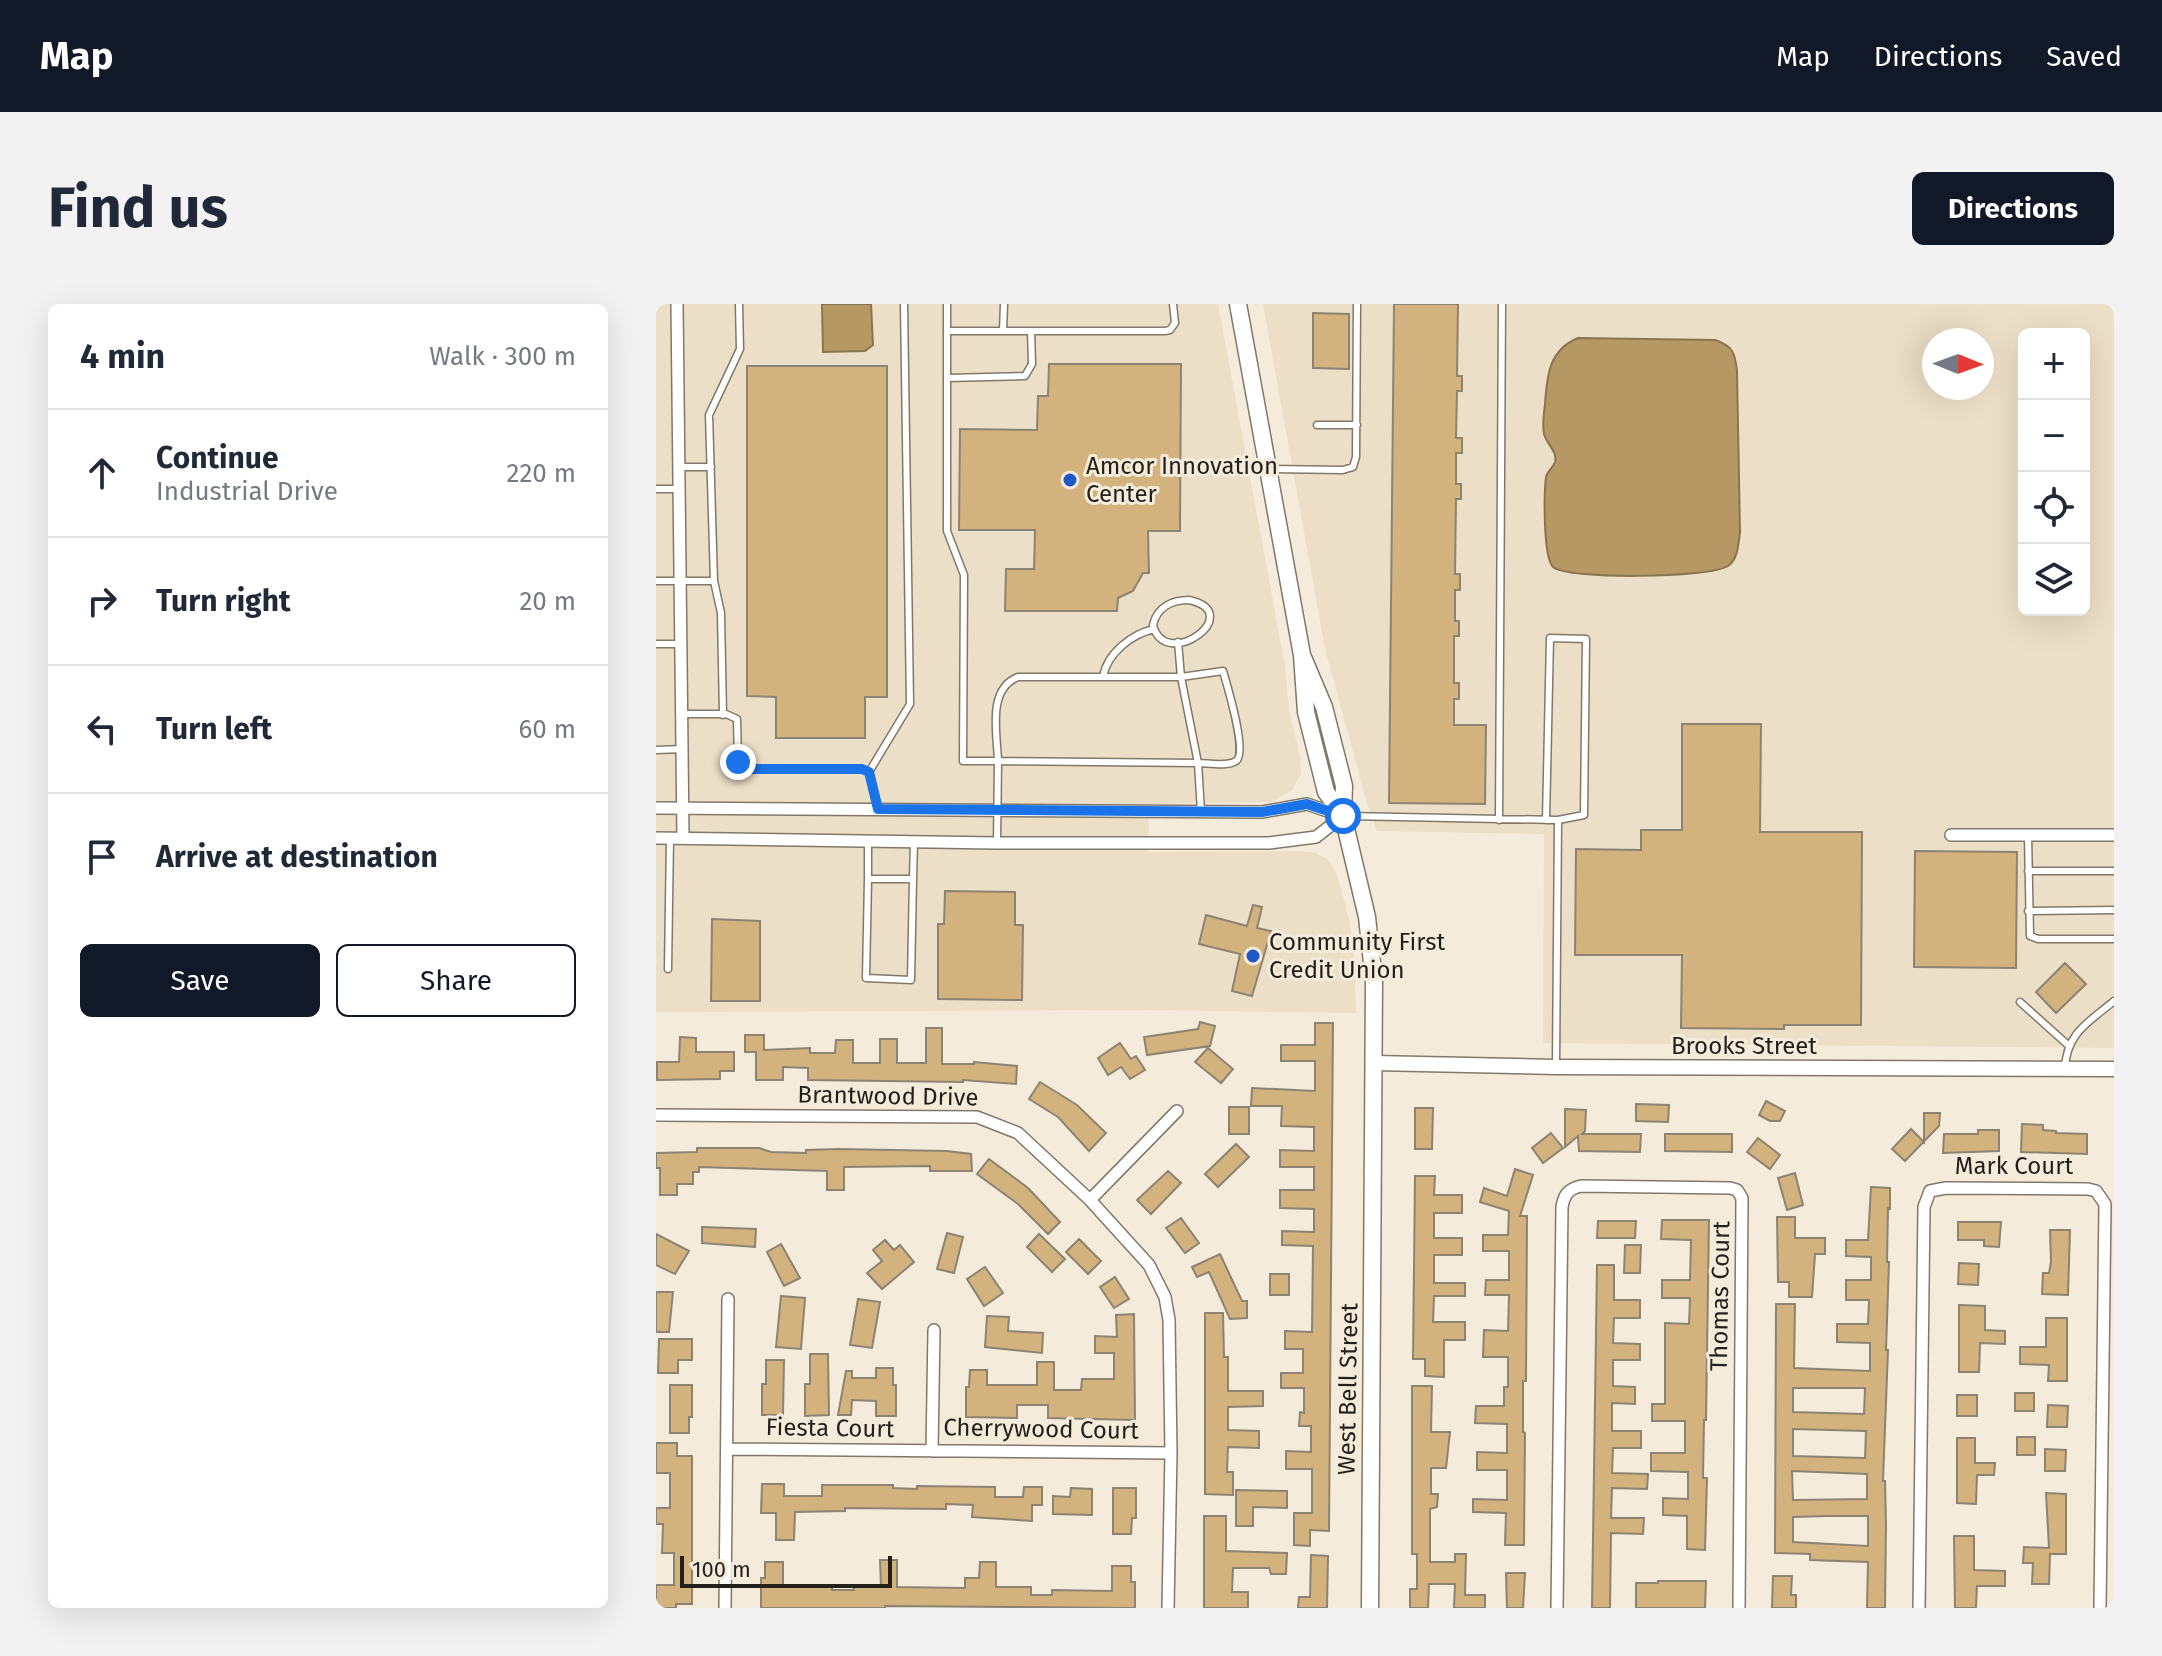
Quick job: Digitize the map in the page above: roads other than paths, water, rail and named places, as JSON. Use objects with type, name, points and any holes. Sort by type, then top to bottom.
[{"type":"main road","points":[[1238,304],[1302,655],[1306,712],[1326,792],[1343,816],[1367,917],[1375,1012],[1374,1063]]},
{"type":"main road","name":"West Bell Street","points":[[1370,1608],[1374,1063]]},
{"type":"street","points":[[677,304],[683,838]]},
{"type":"street","points":[[656,808],[1262,812],[1307,804],[1343,816]]},
{"type":"street","points":[[656,838],[997,843],[1294,841],[1316,837],[1343,816]]},
{"type":"street","points":[[1951,835],[2114,835]]},
{"type":"street","name":"Brooks Street","points":[[1374,1063],[1556,1067],[2114,1069]]},
{"type":"street","points":[[1090,1200],[1177,1111]]},
{"type":"street","name":"Brantwood Drive","points":[[656,1115],[977,1117],[1018,1133],[1090,1200],[1149,1265],[1165,1297],[1169,1320],[1171,1453],[1168,1608]]},
{"type":"street","name":"Thomas Court","points":[[1557,1608],[1562,1207],[1567,1193],[1581,1186],[1730,1188],[1737,1190],[1742,1198],[1739,1608]]},
{"type":"street","name":"Mark Court","points":[[1919,1608],[1924,1207],[1930,1191],[1946,1188],[2088,1189],[2096,1191],[2105,1204],[2100,1608]]},
{"type":"street","points":[[725,1608],[728,1299]]},
{"type":"street","name":"Cherrywood Court","points":[[934,1330],[932,1451],[1171,1453]]},
{"type":"street","name":"Fiesta Court","points":[[727,1449],[932,1451]]},
{"type":"lane","points":[[723,715],[721,613],[714,581],[709,415],[740,349],[739,304]]},
{"type":"lane","points":[[878,809],[869,772],[910,704],[904,304]]},
{"type":"lane","points":[[947,304],[947,531],[964,575],[963,761],[998,761],[1198,763],[1236,761],[1240,757],[1241,744],[1223,671],[1181,677],[1018,677],[1007,681],[999,693],[998,761],[998,811],[997,843]]},
{"type":"lane","points":[[1003,331],[1004,304]]},
{"type":"lane","points":[[947,331],[1165,331],[1175,323],[1173,304]]},
{"type":"lane","points":[[1267,469],[1343,470],[1353,467],[1357,425],[1357,304]]},
{"type":"lane","points":[[1499,820],[1502,304]]},
{"type":"lane","points":[[947,378],[1025,376],[1032,364],[1031,331]]},
{"type":"lane","points":[[1317,425],[1357,425]]},
{"type":"lane","points":[[679,467],[711,467]]},
{"type":"lane","points":[[656,489],[680,489]]},
{"type":"lane","points":[[656,581],[714,581]]},
{"type":"lane","points":[[1183,600],[1199,603],[1209,614],[1208,626],[1196,638],[1178,642],[1162,638],[1154,629],[1155,616],[1171,603],[1183,600]]},
{"type":"lane","points":[[1103,677],[1106,666],[1127,641],[1154,629]]},
{"type":"lane","points":[[1343,816],[1499,820],[1546,820],[1558,820],[1584,815],[1586,639],[1550,638],[1546,820]]},
{"type":"lane","points":[[1178,642],[1181,677],[1198,763],[1201,812]]},
{"type":"lane","points":[[656,644],[681,644]]},
{"type":"lane","points":[[682,714],[723,715],[737,719],[738,762],[751,769],[862,769],[869,772]]},
{"type":"lane","points":[[656,750],[683,749]]},
{"type":"lane","points":[[1556,1067],[1558,820]]},
{"type":"lane","points":[[2028,835],[2030,936],[2038,939],[2114,939]]},
{"type":"lane","points":[[668,969],[670,838]]},
{"type":"lane","points":[[868,841],[866,978],[911,980],[914,841]]},
{"type":"lane","points":[[2028,871],[2114,871]]},
{"type":"lane","points":[[868,879],[913,879]]},
{"type":"lane","points":[[2028,911],[2114,910]]},
{"type":"lane","points":[[2065,1069],[2072,1037],[2114,1001]]},
{"type":"lane","points":[[2020,1002],[2068,1045]]},
{"type":"place","name":"Amcor Innovation Center","points":[[1070,480]]},
{"type":"place","name":"Community First Credit Union","points":[[1253,956]]}]
